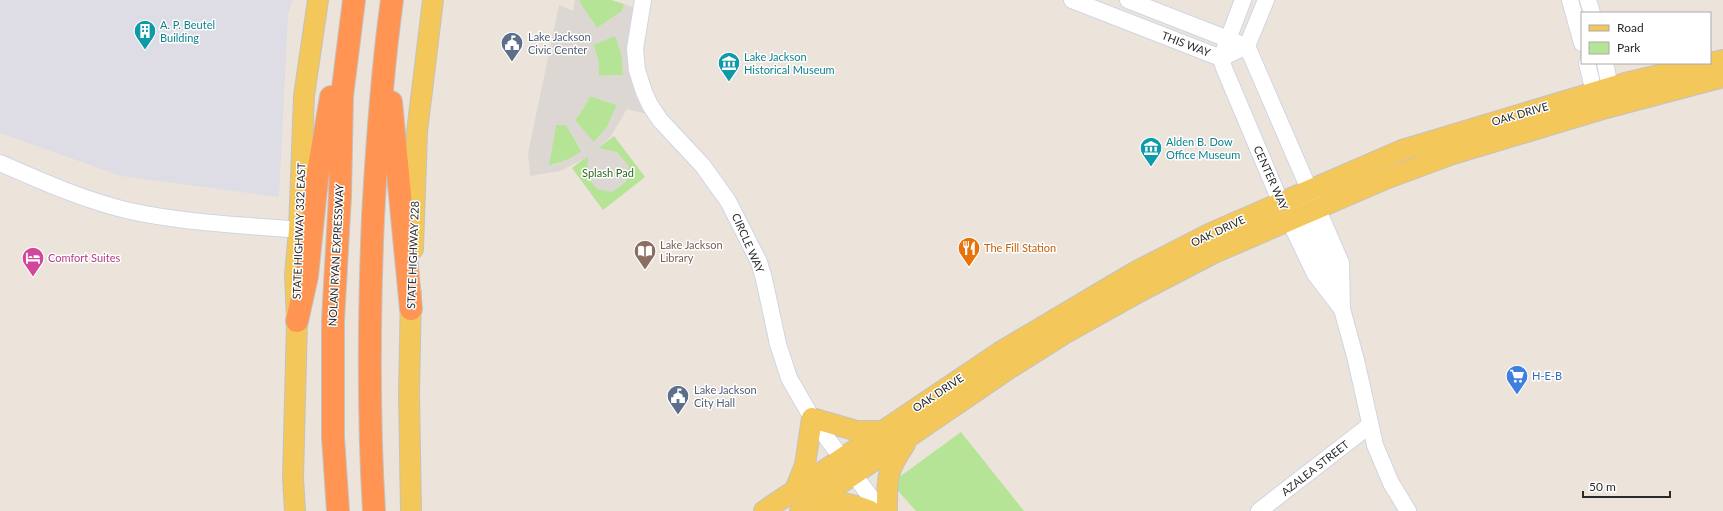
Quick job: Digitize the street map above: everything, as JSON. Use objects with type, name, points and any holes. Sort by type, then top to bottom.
[{"type":"highway","points":[[297,321],[307,276],[317,179],[335,69],[353,0]]},
{"type":"highway","name":"NOLAN RYAN EXPRESSWAY","points":[[338,511],[333,437],[333,320],[340,196],[342,96],[353,0]]},
{"type":"highway","points":[[374,511],[371,432],[370,302],[377,139],[392,0]]},
{"type":"highway","points":[[386,46],[411,310]]},
{"type":"main road","name":"STATE HIGHWAY 332 EAST","points":[[295,511],[293,478],[297,321],[295,275],[299,230],[304,96],[318,0]]},
{"type":"main road","name":"STATE HIGHWAY 228","points":[[411,511],[409,393],[416,132],[433,0]]},
{"type":"main road","name":"OAK DRIVE","points":[[1711,63],[1723,60]]},
{"type":"main road","name":"OAK DRIVE","points":[[807,506],[986,383],[1064,334],[1141,291],[1301,207],[1402,150],[1602,90],[1707,64]]},
{"type":"main road","name":"OAK DRIVE","points":[[764,511],[976,367],[1135,272],[1211,233],[1301,207],[1388,178],[1450,155],[1606,108],[1723,77]]},
{"type":"main road","points":[[795,490],[805,465],[812,418],[857,431],[881,431]]},
{"type":"main road","points":[[887,511],[887,481],[889,470],[893,460],[909,437]]},
{"type":"main road","points":[[807,506],[832,501],[860,506],[870,511]]},
{"type":"street","name":"CIRCLE WAY","points":[[643,0],[635,49],[637,70],[650,105],[660,120],[710,175],[728,200],[740,222],[758,262],[764,279],[783,361],[796,392],[812,418],[881,511]]},
{"type":"street","name":"THIS WAY","points":[[1072,0],[1221,58],[1247,46]]},
{"type":"street","name":"THIS WAY","points":[[1128,0],[1228,40],[1247,46]]},
{"type":"street","points":[[1221,58],[1244,0]]},
{"type":"street","points":[[1247,46],[1266,0]]},
{"type":"street","points":[[1570,0],[1581,39]]},
{"type":"street","points":[[1588,0],[1592,12]]},
{"type":"street","name":"CENTER WAY","points":[[1247,46],[1301,207],[1315,274],[1342,309]]},
{"type":"street","name":"CENTER WAY","points":[[1221,58],[1224,68],[1301,207],[1341,262],[1342,309],[1356,360],[1375,445],[1391,482],[1408,511]]},
{"type":"street","points":[[1588,64],[1602,90],[1606,108]]},
{"type":"street","points":[[1602,90],[1605,64]]},
{"type":"street","points":[[0,163],[43,182],[98,203],[132,211],[195,221],[299,230]]},
{"type":"street","name":"AZALEA STREET","points":[[1259,511],[1370,425]]},
{"type":"shaded area","points":[[0,0],[292,0],[288,15],[279,197],[121,176],[0,133]]},
{"type":"shaded area","points":[[575,0],[580,0],[580,3],[597,28],[622,11],[624,4],[641,10],[635,39],[647,114],[627,109],[611,136],[599,148],[617,152],[629,166],[626,182],[612,192],[597,189],[587,177],[588,157],[560,171],[530,176],[528,153],[559,5],[573,11]],"holes":[[[615,36],[622,56],[623,75],[599,76],[598,59],[593,45]],[[590,96],[617,105],[607,127],[594,142],[575,120]],[[556,125],[566,125],[582,151],[567,160],[549,166]]]},
{"type":"green space","points":[[580,0],[611,0],[624,4],[622,11],[597,28],[580,3]]},
{"type":"green space","points":[[615,35],[622,56],[623,75],[599,76],[598,59],[593,45]]},
{"type":"green space","points":[[590,96],[617,105],[607,127],[593,143],[575,120]]},
{"type":"green space","points":[[556,125],[566,125],[582,152],[567,160],[548,166]]},
{"type":"green space","name":"Splash Pad","points":[[614,136],[645,177],[603,210],[572,168]]},
{"type":"green space","points":[[961,432],[1024,511],[916,511],[891,483]]},
{"type":"place","name":"A. P. Beutel Building","points":[[145,50]]},
{"type":"place","name":"Lake Jackson Civic Center","points":[[512,62]]},
{"type":"place","name":"Lake Jackson Historical Museum","points":[[729,82]]},
{"type":"place","name":"Alden B. Dow Office Museum","points":[[1151,168]]},
{"type":"place","name":"The Fill Station","points":[[969,268]]},
{"type":"place","name":"Lake Jackson Library","points":[[645,270]]},
{"type":"place","name":"Comfort Suites","points":[[33,278]]},
{"type":"place","name":"H-E-B","points":[[1517,396]]},
{"type":"place","name":"Lake Jackson City Hall","points":[[678,416]]}]
